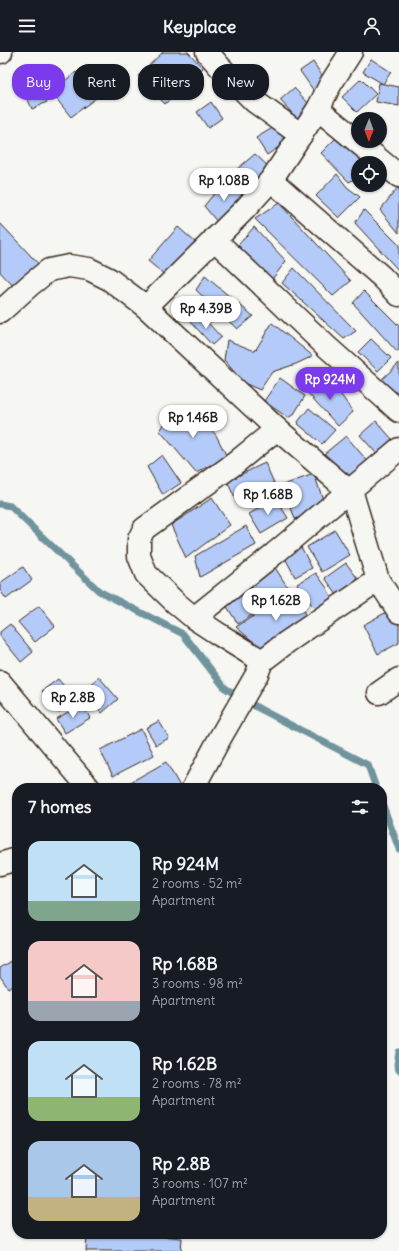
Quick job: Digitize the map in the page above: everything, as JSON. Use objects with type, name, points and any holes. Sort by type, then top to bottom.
[{"type":"street","points":[[207,52],[254,101],[301,135]]},
{"type":"street","points":[[146,307],[245,209],[271,180],[318,109],[330,85],[351,52]]},
{"type":"street","points":[[318,109],[399,176]]},
{"type":"street","points":[[271,180],[382,277],[399,295]]},
{"type":"street","points":[[214,239],[326,346],[399,411]]},
{"type":"street","points":[[4,301],[30,285],[48,270],[69,266],[89,269],[109,279],[146,307],[277,429],[342,485],[351,490],[378,580],[399,612]]},
{"type":"street","points":[[260,668],[220,635],[194,618],[146,574],[139,556],[139,539],[144,529],[234,464],[277,429]]},
{"type":"street","points":[[194,618],[274,554],[399,449]]},
{"type":"street","points":[[196,783],[260,668],[287,642],[378,580]]},
{"type":"street","points":[[378,693],[399,679]]},
{"type":"street","points":[[0,682],[85,783]]},
{"type":"street","points":[[0,864],[12,860]]},
{"type":"building","points":[[163,52],[188,52],[199,64],[150,64]]},
{"type":"building","points":[[371,59],[391,72],[383,84],[363,72]]},
{"type":"building","points":[[313,62],[329,86],[316,94],[300,71]]},
{"type":"building","points":[[73,74],[73,100],[93,100],[71,117],[57,100],[65,100],[65,81]]},
{"type":"building","points":[[361,79],[376,94],[357,112],[342,97]]},
{"type":"building","points":[[379,83],[399,87],[399,106],[376,102]]},
{"type":"building","points":[[294,88],[313,108],[299,121],[280,100]]},
{"type":"building","points":[[28,100],[46,100],[47,102],[32,109]]},
{"type":"building","points":[[161,100],[169,100],[165,104]]},
{"type":"building","points":[[211,102],[222,118],[208,128],[197,112]]},
{"type":"building","points":[[279,124],[289,140],[267,155],[256,138]]},
{"type":"building","points":[[337,137],[362,156],[351,156],[351,181],[349,182],[321,153]]},
{"type":"building","points":[[255,154],[270,168],[251,184],[236,170]]},
{"type":"building","points":[[337,174],[351,192],[354,192],[360,197],[339,218],[316,196]]},
{"type":"building","points":[[236,185],[246,199],[218,223],[204,206],[217,190]]},
{"type":"building","points":[[399,186],[399,233],[380,210]]},
{"type":"building","points":[[279,203],[351,281],[333,296],[255,219]]},
{"type":"building","points":[[364,210],[399,245],[399,271],[355,223]]},
{"type":"building","points":[[0,223],[45,271],[16,289],[0,272]]},
{"type":"building","points":[[178,227],[203,249],[171,280],[148,261]]},
{"type":"building","points":[[254,227],[286,261],[270,282],[232,252]]},
{"type":"building","points":[[294,268],[356,331],[344,339],[282,283]]},
{"type":"building","points":[[205,276],[253,316],[237,329],[196,290]]},
{"type":"building","points":[[364,291],[399,326],[399,351],[397,352],[353,303]]},
{"type":"building","points":[[210,305],[219,314],[211,322],[202,313]]},
{"type":"building","points":[[200,314],[221,337],[212,345],[191,322]]},
{"type":"building","points":[[272,323],[313,356],[296,364],[272,372],[260,390],[244,383],[224,360],[227,340],[255,351]]},
{"type":"building","points":[[371,339],[391,358],[378,371],[358,352]]},
{"type":"building","points":[[399,363],[399,401],[380,381]]},
{"type":"building","points":[[280,378],[305,396],[294,414],[288,418],[264,401]]},
{"type":"building","points":[[324,379],[337,389],[353,412],[338,426],[305,390]]},
{"type":"building","points":[[175,406],[198,415],[216,435],[227,457],[196,473],[160,431]]},
{"type":"building","points":[[309,408],[335,430],[322,444],[297,423]]},
{"type":"building","points":[[376,421],[392,439],[376,453],[360,435]]},
{"type":"building","points":[[346,436],[370,464],[348,482],[324,454]]},
{"type":"building","points":[[162,455],[181,483],[163,495],[147,467]]},
{"type":"building","points":[[265,463],[275,485],[237,503],[227,481]]},
{"type":"building","points":[[314,474],[326,508],[295,519],[283,485]]},
{"type":"building","points":[[212,498],[230,525],[186,558],[171,525]]},
{"type":"building","points":[[276,499],[288,518],[261,534],[249,514]]},
{"type":"building","points":[[246,526],[256,545],[200,577],[195,556]]},
{"type":"building","points":[[335,530],[350,555],[322,572],[307,547]]},
{"type":"building","points":[[300,545],[312,568],[295,577],[283,554]]},
{"type":"building","points":[[346,563],[358,579],[337,595],[325,578]]},
{"type":"building","points":[[274,566],[290,591],[238,624],[222,599]]},
{"type":"building","points":[[23,567],[32,580],[6,599],[0,590],[0,583]]},
{"type":"building","points":[[316,573],[327,588],[335,605],[318,614],[297,584]]},
{"type":"building","points":[[296,589],[308,624],[263,650],[236,627]]},
{"type":"building","points":[[39,606],[55,626],[35,642],[18,622]]},
{"type":"building","points":[[392,609],[399,622],[399,643],[378,654],[363,625]]},
{"type":"building","points":[[10,624],[33,652],[21,662],[0,636],[0,632]]},
{"type":"building","points":[[99,677],[118,699],[102,713],[83,692]]},
{"type":"building","points":[[58,679],[75,699],[59,712],[42,691]]},
{"type":"building","points":[[82,704],[90,718],[65,733],[56,719]]},
{"type":"building","points":[[159,721],[169,738],[156,745],[146,728]]},
{"type":"building","points":[[141,729],[154,755],[113,776],[100,750]]},
{"type":"building","points":[[166,762],[178,783],[129,783]]},
{"type":"building","points":[[12,961],[12,986],[8,988],[0,976],[0,968]]},
{"type":"building","points":[[87,1239],[182,1239],[181,1251],[86,1251]]},
{"type":"waterway","points":[[0,504],[10,506],[99,591],[183,634],[225,688],[260,709],[368,765],[374,783]]},
{"type":"waterway","points":[[387,817],[399,849]]},
{"type":"waterway","points":[[399,1052],[397,1065],[399,1070]]}]
